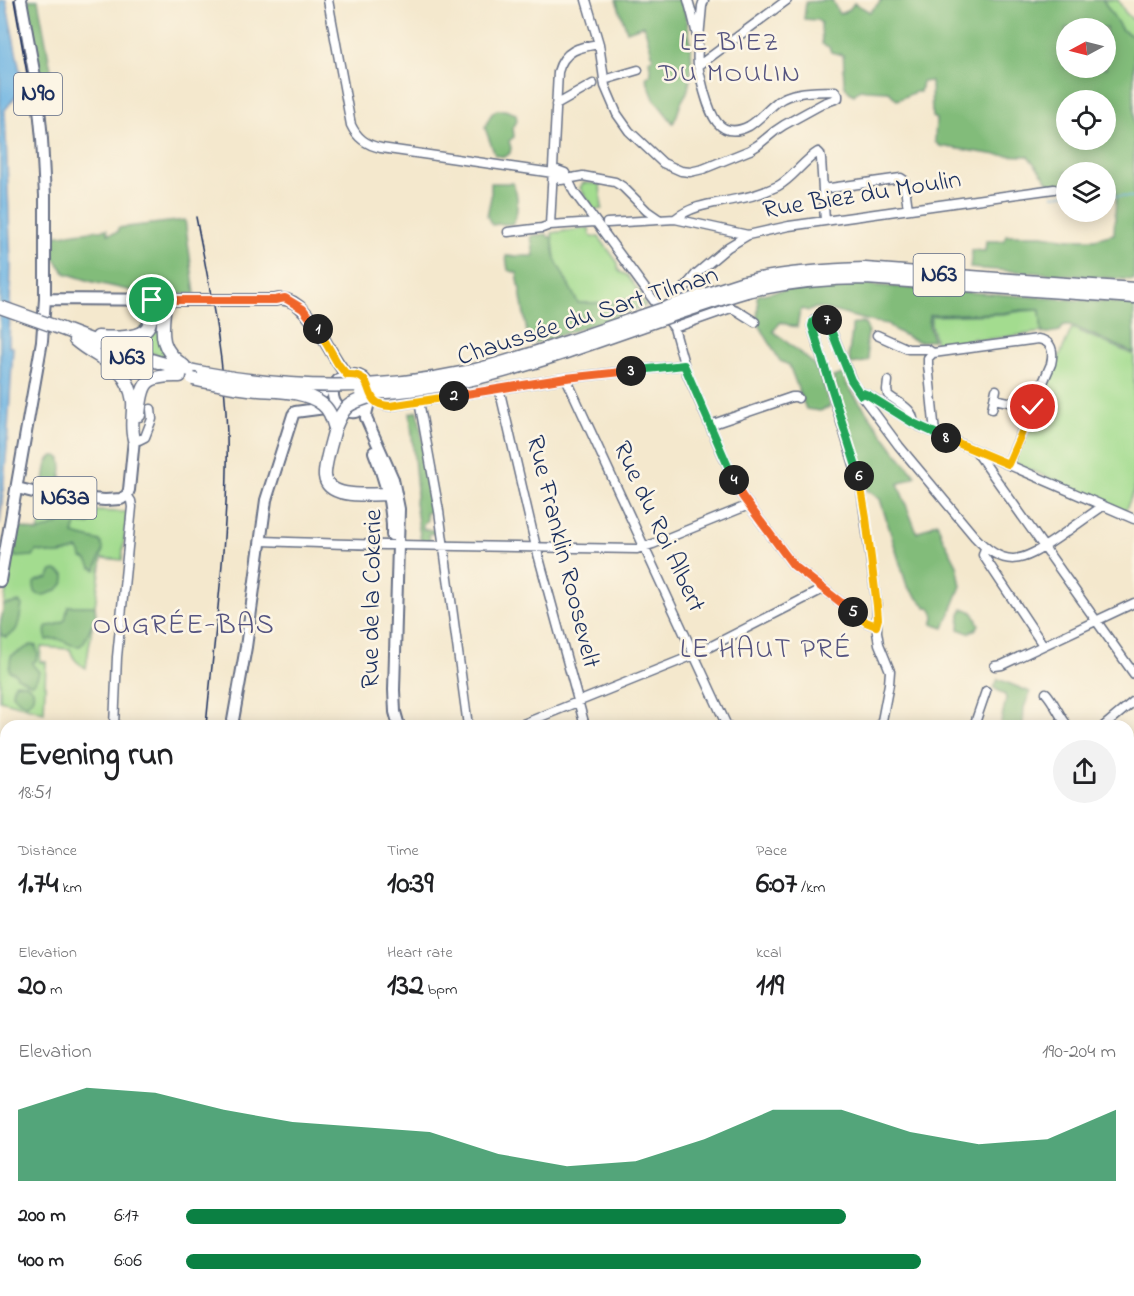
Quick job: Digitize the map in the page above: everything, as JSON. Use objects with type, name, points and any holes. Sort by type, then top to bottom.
[{"type":"highway","name":"Chaussée du Sart Tilman","points":[[75,337],[251,389],[372,398],[446,385],[513,369],[705,303],[775,276],[803,272],[865,269],[1134,288]]},
{"type":"highway","name":"Chaussée du Sart Tilman","points":[[62,332],[180,376],[197,374],[278,383],[340,386],[399,383],[443,377],[510,361],[702,295],[746,287],[830,278],[866,278],[1134,297]]},
{"type":"highway","points":[[75,337],[111,338],[141,333],[148,328],[151,321],[152,300]]},
{"type":"highway","points":[[165,300],[162,337],[165,345],[176,360],[197,374]]},
{"type":"highway","name":"N63","points":[[0,307],[62,332]]},
{"type":"highway","name":"N63","points":[[0,314],[62,332]]},
{"type":"highway","points":[[75,337],[84,348],[113,364],[125,379],[132,399],[131,431],[134,439]]},
{"type":"highway","points":[[134,439],[138,431],[141,397],[145,385],[159,376],[180,376]]},
{"type":"highway","points":[[302,394],[316,400],[328,410],[335,429]]},
{"type":"highway","points":[[372,398],[357,400],[346,407],[339,418],[324,475],[331,488],[336,491],[389,494]]},
{"type":"main road","name":"N90","points":[[0,581],[42,341],[45,299],[45,196],[42,139],[37,88],[21,0]]},
{"type":"main road","points":[[45,299],[275,300],[291,308],[302,318],[342,377]]},
{"type":"main road","points":[[358,375],[364,378],[372,398],[359,411],[349,412],[339,408],[334,400],[333,390],[342,377],[358,375]]},
{"type":"main road","name":"Rue de la Cokerie","points":[[372,398],[366,418],[396,489],[399,517],[395,545],[387,691],[391,720]]},
{"type":"main road","points":[[233,720],[246,647],[266,500],[293,415],[299,410],[329,409],[337,405]]},
{"type":"main road","name":"Rue de la Cokerie","points":[[349,412],[362,424],[377,460],[392,508],[395,545],[394,690],[397,720]]},
{"type":"main road","name":"N63a","points":[[17,488],[66,498],[121,499],[127,495],[129,490],[134,439]]},
{"type":"street","points":[[327,0],[351,125],[359,138],[374,147],[553,173],[561,180],[584,176],[615,182],[660,220]]},
{"type":"street","points":[[586,0],[598,44],[604,80],[614,108],[630,131],[663,163],[686,172],[703,170],[750,150],[775,130],[838,98],[835,91],[788,96],[777,102],[750,125],[736,130],[727,129],[717,123],[712,116],[698,66],[698,44],[704,0]]},
{"type":"street","points":[[688,0],[698,44]]},
{"type":"street","points":[[698,66],[787,0]]},
{"type":"street","points":[[550,225],[558,72],[562,61],[570,52],[598,44]]},
{"type":"street","points":[[604,80],[638,70]]},
{"type":"street","points":[[556,105],[593,84]]},
{"type":"street","points":[[675,219],[700,205],[745,198],[776,187],[818,152],[821,159],[825,221]]},
{"type":"street","points":[[823,189],[901,178],[904,180],[908,209]]},
{"type":"street","points":[[567,179],[595,222],[674,328],[684,365],[737,487],[749,505],[793,565],[866,622],[876,626]]},
{"type":"street","name":"Rue Biez du Moulin","points":[[659,308],[674,301],[696,274],[748,235],[789,226],[1054,189]]},
{"type":"street","points":[[607,223],[675,219],[748,235]]},
{"type":"street","points":[[508,232],[550,225],[595,222]]},
{"type":"street","points":[[722,229],[731,246]]},
{"type":"street","points":[[674,328],[731,308],[755,322]]},
{"type":"street","points":[[882,720],[890,671],[879,644],[876,626],[877,606],[861,488],[812,326],[815,319],[822,317],[828,322],[851,380],[861,395],[899,446],[985,548],[998,556],[1014,559],[1025,558],[1103,506]]},
{"type":"street","points":[[877,334],[908,349],[927,349],[933,353]]},
{"type":"street","points":[[935,433],[928,364],[928,358],[933,353],[1038,339],[1046,341],[1052,349],[1052,361],[1008,464]]},
{"type":"street","points":[[372,398],[383,406],[397,405],[566,378],[684,365]]},
{"type":"street","name":"Rue du Roi Albert","points":[[566,378],[724,720]]},
{"type":"street","points":[[888,381],[888,395],[912,413],[913,423]]},
{"type":"street","name":"Rue Franklin Roosevelt","points":[[499,388],[536,547],[584,720]]},
{"type":"street","points":[[861,395],[863,393],[868,395],[913,423],[935,433],[1134,519]]},
{"type":"street","points":[[710,424],[792,397],[798,398]]},
{"type":"street","points":[[994,400],[1033,407]]},
{"type":"street","points":[[419,401],[438,504],[467,720]]},
{"type":"street","points":[[134,439],[139,440],[145,437],[152,419],[151,409]]},
{"type":"street","points":[[976,451],[1134,674]]},
{"type":"street","points":[[114,720],[116,673],[132,507],[127,495]]},
{"type":"street","points":[[260,541],[637,549],[749,505]]},
{"type":"street","points":[[985,548],[983,555],[1043,645]]},
{"type":"street","points":[[533,720],[694,655],[823,589]]},
{"type":"street","points":[[995,666],[1002,665],[1134,603]]},
{"type":"street","points":[[976,720],[986,691]]},
{"type":"street","points":[[1046,693],[1063,720]]},
{"type":"street","points":[[1111,720],[1134,701]]},
{"type":"green space","points":[[28,0],[38,0],[52,75],[41,77]]},
{"type":"green space","points":[[616,0],[682,0],[689,33],[691,67],[688,91],[673,123],[654,99],[646,78],[651,74],[649,60],[653,57],[644,25],[627,31]]},
{"type":"green space","points":[[832,0],[839,14],[849,10],[854,3],[870,12],[880,0],[1103,0],[1114,18],[1056,18],[1056,78],[1116,78],[1116,21],[1122,30],[1134,37],[1134,280],[970,268],[972,250],[985,251],[986,241],[1004,241],[1006,235],[1095,239],[1114,234],[1116,162],[1056,162],[1056,185],[1051,185],[1028,156],[997,155],[940,146],[935,142],[936,119],[932,117],[931,81],[922,82],[920,92],[897,100],[888,91],[860,89],[854,95],[849,92],[844,83],[843,55],[831,52],[829,47],[822,44],[821,23],[817,20],[804,19],[806,2]]},
{"type":"green space","points":[[1103,0],[1118,0],[1134,21],[1134,37],[1122,30]]},
{"type":"green space","points":[[497,110],[516,114],[517,121],[513,127],[514,137],[509,141],[510,153],[505,157],[495,155],[485,128],[491,115]]},
{"type":"green space","points":[[491,183],[512,183],[517,197],[517,209],[512,224],[492,225],[487,216]]},
{"type":"green space","points":[[583,183],[600,184],[602,209],[592,210],[591,204],[580,188]]},
{"type":"green space","points":[[185,220],[195,294],[150,295],[93,282],[65,273],[52,255],[52,236],[107,229],[108,234],[118,232],[118,228]]},
{"type":"green space","points":[[589,228],[590,235],[599,237],[618,263],[620,272],[627,275],[643,297],[610,303],[578,303],[555,259],[552,233]]},
{"type":"green space","points":[[547,234],[548,237],[552,237],[555,259],[578,303],[610,303],[641,297],[646,306],[529,344],[517,273],[508,270],[506,256],[534,256],[531,236]]},
{"type":"green space","points":[[856,284],[1134,304],[1134,353],[1070,325],[1064,325],[1060,331],[1042,334],[1040,310],[930,315],[929,325],[933,340],[922,341],[902,334],[888,324],[819,308],[809,311],[802,309],[797,327],[781,322],[773,331],[815,365],[822,378],[830,407],[820,411],[806,409],[789,365],[780,361],[757,321],[757,297],[795,288]]},
{"type":"green space","points":[[158,309],[168,358],[117,342],[133,338]]},
{"type":"green space","points":[[1040,310],[1042,332],[983,340],[973,338],[944,345],[936,343],[931,325],[931,316],[1003,314]]},
{"type":"green space","points":[[861,322],[865,324],[868,331],[866,344],[869,360],[851,364],[849,355],[852,325]]},
{"type":"green space","points":[[1072,328],[1134,355],[1134,491],[1125,511],[1015,463],[1014,460]]},
{"type":"green space","points":[[843,374],[847,385],[916,476],[898,484],[917,533],[937,522],[957,565],[961,586],[944,628],[932,624],[934,617],[932,611],[907,586],[880,499],[867,490],[833,377]]},
{"type":"green space","points":[[418,411],[434,511],[426,513],[427,520],[423,524],[423,529],[437,533],[429,534],[430,541],[421,542],[415,502],[417,490],[410,413]]},
{"type":"green space","points":[[53,456],[61,459],[62,468],[60,486],[54,491],[45,489],[43,485],[47,465]]},
{"type":"green space","points":[[46,502],[89,511],[127,512],[122,560],[102,558],[86,668],[76,660],[70,649],[41,647],[40,662],[46,662],[44,712],[0,700],[0,627],[17,527],[38,532]]},
{"type":"green space","points":[[46,502],[87,505],[91,515],[90,523],[89,525],[76,524],[73,534],[100,541],[103,548],[96,570],[82,558],[78,549],[59,554],[36,551],[33,556],[16,557],[13,553],[19,527],[38,532],[58,524],[57,514],[48,512]]},
{"type":"green space","points":[[56,570],[65,575],[63,584],[50,593],[39,595],[36,593],[34,583],[48,578],[52,571]]},
{"type":"green space","points":[[19,602],[22,605],[16,629],[6,637],[1,635],[0,626],[4,605]]},
{"type":"green space","points":[[68,606],[95,606],[96,615],[80,646],[57,639],[47,640],[45,631],[47,626],[56,625],[65,620]]},
{"type":"green space","points":[[963,609],[972,612],[979,625],[968,633],[959,629],[960,614]]},
{"type":"green space","points":[[31,645],[36,646],[38,655],[33,665],[39,672],[34,683],[31,684],[9,670],[11,656]]},
{"type":"green space","points":[[998,679],[1030,692],[1024,708],[1023,720],[1001,720],[1006,699],[1005,695],[994,688]]},
{"type":"green space","points":[[16,683],[26,684],[33,690],[32,699],[26,705],[13,693],[12,690]]},
{"type":"water","points":[[0,0],[6,0],[23,87],[5,110],[11,265],[9,347],[13,347],[0,525]]},
{"type":"waterway","points":[[1116,196],[1134,197]]},
{"type":"railway","points":[[14,0],[29,85]]},
{"type":"railway","points":[[196,217],[220,352],[227,434],[224,543],[207,720]]},
{"type":"district","name":"LE BIEZ DU MOULIN","points":[[730,58]]},
{"type":"district","name":"OUGRÉE-BAS","points":[[184,626]]},
{"type":"district","name":"LE HAUT PRÉ","points":[[766,650]]},
{"type":"route","points":[[152,300],[275,300],[285,298],[303,309],[318,329],[341,369],[347,375],[354,374],[364,378],[369,387],[370,396],[383,406],[566,378],[684,365],[742,496],[798,570],[866,622],[876,626],[877,606],[861,488],[812,326],[815,319],[822,317],[828,322],[851,380],[861,395],[865,393],[919,426],[1008,464],[1033,407]]}]
